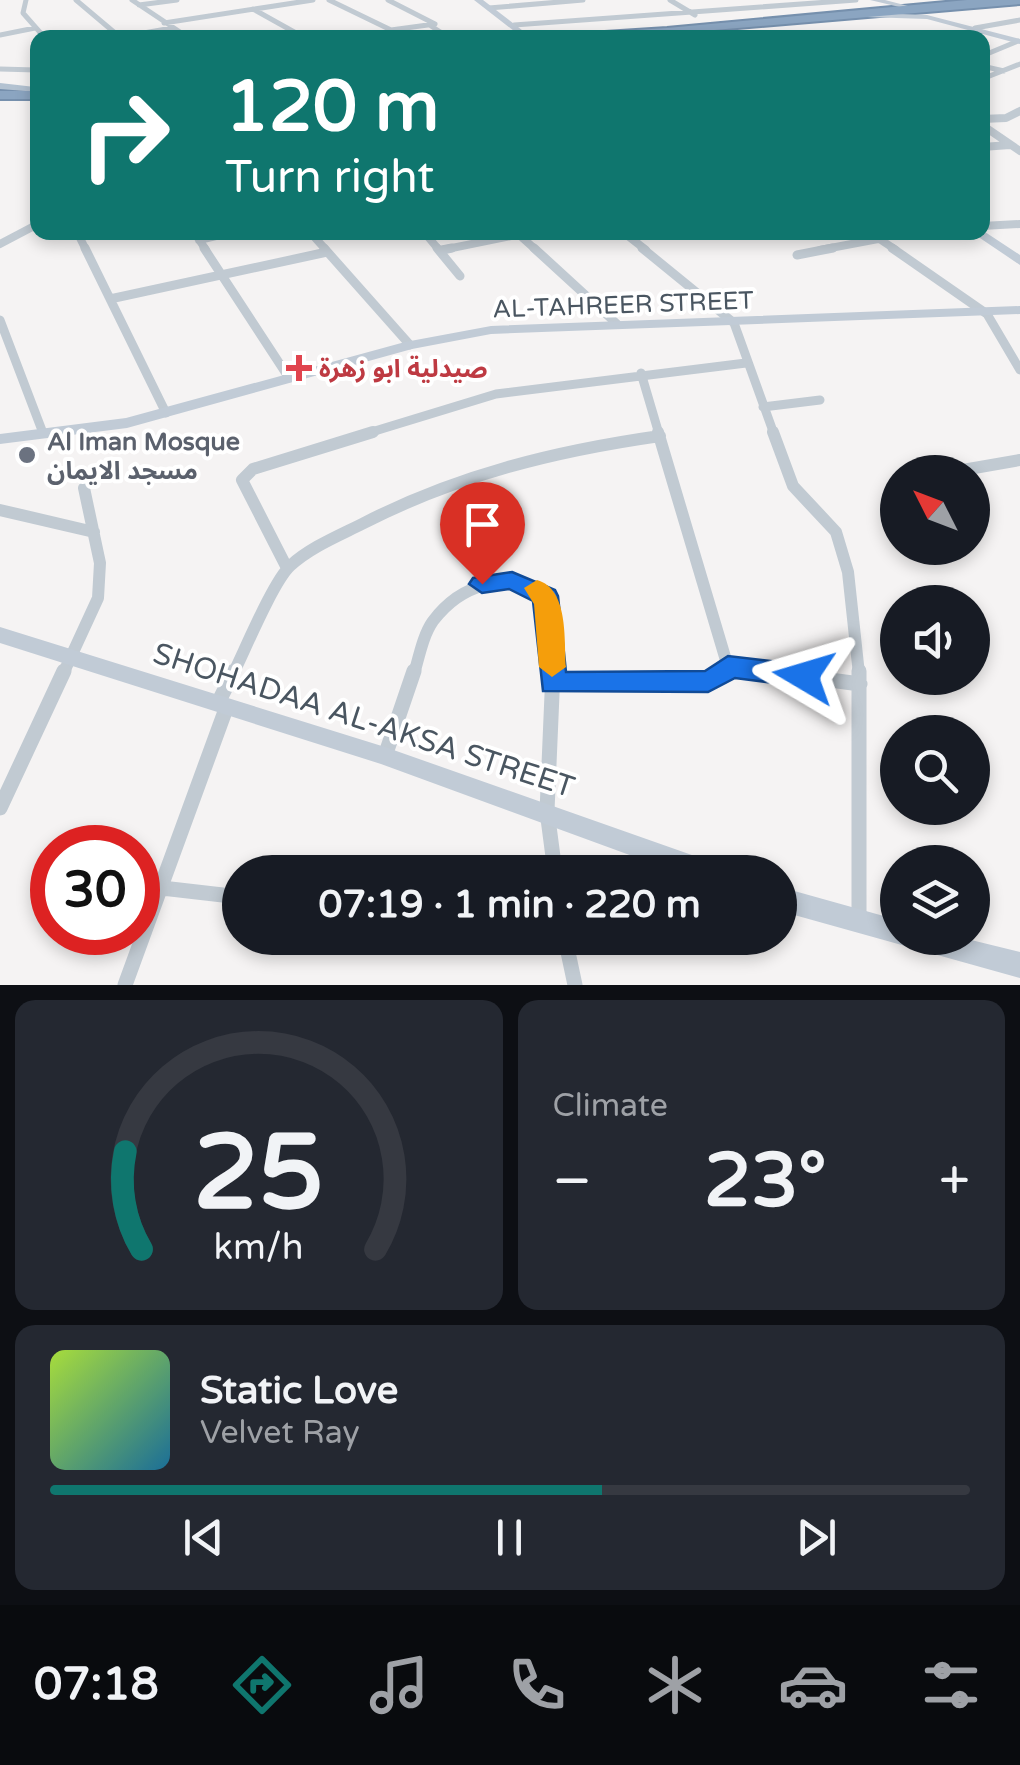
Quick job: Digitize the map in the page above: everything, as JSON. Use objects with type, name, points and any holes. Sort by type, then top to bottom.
[{"type":"highway","points":[[706,30],[876,7],[997,0]]},
{"type":"highway","points":[[723,30],[876,7],[951,8],[1020,1]]},
{"type":"highway","points":[[0,90],[30,91]]},
{"type":"street","points":[[0,35],[35,28],[23,13],[26,0]]},
{"type":"street","points":[[76,0],[112,30]]},
{"type":"street","points":[[132,0],[175,30]]},
{"type":"street","points":[[138,6],[177,0]]},
{"type":"street","points":[[164,23],[313,0]]},
{"type":"street","points":[[328,0],[391,30],[431,26],[437,30]]},
{"type":"street","points":[[388,0],[434,23],[431,26]]},
{"type":"street","points":[[478,0],[514,30]]},
{"type":"street","points":[[490,8],[582,0]]},
{"type":"street","points":[[670,0],[695,15]]},
{"type":"street","points":[[793,0],[804,5]]},
{"type":"street","points":[[523,30],[856,0]]},
{"type":"street","points":[[569,1],[592,21]]},
{"type":"street","points":[[876,7],[978,30]]},
{"type":"street","points":[[951,8],[942,14],[952,22]]},
{"type":"street","points":[[253,9],[291,30]]},
{"type":"street","points":[[971,28],[1020,20]]},
{"type":"street","points":[[161,30],[172,28]]},
{"type":"street","points":[[990,33],[1019,42]]},
{"type":"street","points":[[990,53],[1019,42]]},
{"type":"street","points":[[990,75],[1020,64]]},
{"type":"street","points":[[990,68],[1004,71]]},
{"type":"street","points":[[0,69],[30,70]]},
{"type":"street","points":[[990,124],[1020,111]]},
{"type":"street","points":[[990,130],[1020,152]]},
{"type":"street","points":[[990,146],[1010,145]]},
{"type":"street","points":[[990,226],[1020,224]]},
{"type":"street","points":[[0,244],[30,228]]},
{"type":"street","points":[[81,240],[166,413]]},
{"type":"street","points":[[199,240],[288,378]]},
{"type":"street","points":[[317,240],[410,345]]},
{"type":"street","points":[[432,240],[460,276]]},
{"type":"street","points":[[442,250],[487,240]]},
{"type":"street","points":[[527,240],[617,324]]},
{"type":"street","points":[[633,240],[734,323],[796,492],[836,532],[848,572],[860,684],[859,923]]},
{"type":"street","points":[[797,254],[856,240]]},
{"type":"street","points":[[879,240],[986,314],[1020,370]]},
{"type":"street","points":[[988,240],[1020,261]]},
{"type":"street","points":[[110,300],[327,252]]},
{"type":"street","name":"AL-TAHREER STREET","points":[[0,439],[105,427],[410,345],[504,328],[734,323],[1020,310]]},
{"type":"street","points":[[0,320],[44,433]]},
{"type":"street","points":[[287,568],[242,480],[253,469],[470,400],[641,373],[746,363]]},
{"type":"street","points":[[553,683],[708,682],[724,674],[728,667],[641,373]]},
{"type":"street","points":[[763,407],[820,400]]},
{"type":"street","points":[[125,985],[223,705],[287,568],[343,535],[476,476],[538,456],[660,436]]},
{"type":"street","points":[[990,465],[1020,460]]},
{"type":"street","points":[[0,808],[72,658],[100,586],[84,488]]},
{"type":"street","points":[[0,510],[94,532]]},
{"type":"street","points":[[385,756],[430,624],[444,607],[482,584],[512,580],[546,596],[553,683],[547,814],[553,855]]},
{"type":"street","name":"SHOHADAA AL-AKSA STREET","points":[[0,635],[385,756],[659,855]]},
{"type":"street","points":[[728,667],[860,684]]},
{"type":"street","points":[[162,888],[222,895]]},
{"type":"street","points":[[797,904],[880,928]]},
{"type":"street","points":[[568,955],[574,985]]},
{"type":"street","points":[[981,955],[1020,965]]},
{"type":"slow traffic","points":[[537,588],[546,596],[552,667]]},
{"type":"place","name":"صيدلية ابو زهرة","points":[[299,368]]},
{"type":"place","name":"Al Iman Mosque مسجد الايمان","points":[[27,455]]},
{"type":"route","points":[[482,584],[523,582],[546,596],[553,683],[708,682],[724,674],[728,667],[804,676]]}]
